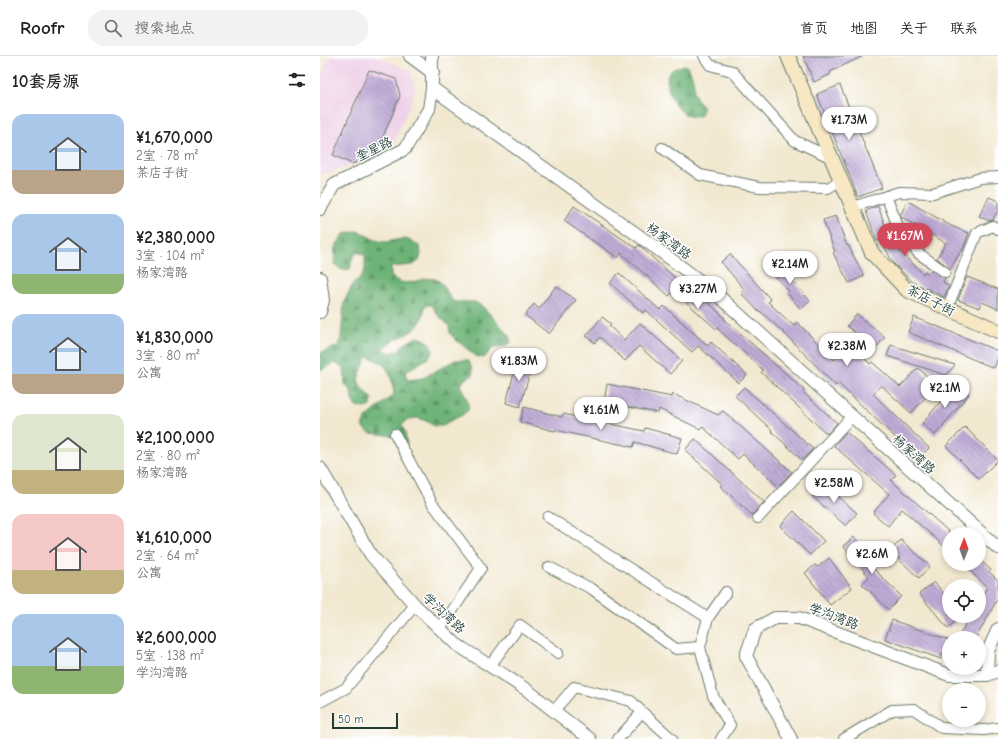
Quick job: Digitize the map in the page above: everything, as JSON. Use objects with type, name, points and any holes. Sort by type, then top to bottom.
[{"type":"main road","name":"茶店子街","points":[[788,56],[872,253],[907,290],[998,331]]},
{"type":"street","points":[[410,56],[433,73]]},
{"type":"street","name":"奎星路","points":[[320,209],[334,185],[405,149],[429,109],[433,73],[432,56]]},
{"type":"street","points":[[704,56],[710,65],[732,71],[795,141],[832,158]]},
{"type":"street","name":"杨家湾路","points":[[432,88],[712,290],[998,548]]},
{"type":"street","points":[[662,148],[700,175],[759,187],[828,188],[841,180]]},
{"type":"street","points":[[853,207],[899,192],[933,193],[980,178],[998,177]]},
{"type":"street","points":[[886,196],[899,229],[918,253],[946,272]]},
{"type":"street","points":[[948,309],[977,234],[993,226],[998,229]]},
{"type":"street","points":[[320,278],[323,300],[320,312]]},
{"type":"street","points":[[758,518],[852,416]]},
{"type":"street","points":[[395,434],[432,503],[481,568],[440,629]]},
{"type":"street","name":"学沟湾路","points":[[320,468],[371,554],[415,605],[456,644],[527,690],[590,739]]},
{"type":"street","points":[[548,517],[708,618]]},
{"type":"street","points":[[549,567],[592,589],[676,650],[700,647]]},
{"type":"street","points":[[721,739],[730,725],[713,696],[700,647],[708,618],[726,592]]},
{"type":"street","points":[[320,702],[346,688],[415,605]]},
{"type":"street","name":"学沟湾路","points":[[791,739],[746,656],[755,629],[775,618],[799,618],[949,675],[993,673]]},
{"type":"street","points":[[490,666],[520,625],[558,653]]},
{"type":"street","points":[[993,673],[988,651],[998,629]]},
{"type":"street","points":[[554,712],[574,688],[631,701],[672,739]]},
{"type":"street","points":[[844,739],[892,710],[914,709],[942,728],[986,735],[998,728]]},
{"type":"street","points":[[618,739],[642,712]]},
{"type":"shaded area","points":[[329,56],[376,56],[411,71],[415,91],[391,151],[332,172],[320,174],[320,80]]},
{"type":"green space","points":[[686,65],[690,70],[694,86],[693,92],[703,109],[701,115],[694,117],[686,115],[680,110],[674,103],[668,87],[667,79],[669,73],[672,70]]},
{"type":"green space","points":[[357,231],[382,242],[406,239],[416,244],[420,247],[421,254],[419,261],[413,265],[391,267],[391,276],[397,281],[404,283],[428,278],[439,281],[454,302],[475,302],[482,306],[508,334],[511,342],[505,346],[494,347],[484,358],[476,356],[455,339],[450,333],[449,326],[437,314],[432,305],[425,305],[423,316],[415,329],[390,343],[383,349],[390,353],[399,351],[403,345],[417,337],[426,340],[430,344],[433,353],[427,359],[405,373],[407,380],[423,378],[455,360],[468,360],[472,367],[473,375],[465,379],[460,385],[467,399],[469,409],[463,415],[443,426],[434,426],[418,418],[409,419],[402,425],[407,444],[400,451],[395,436],[370,433],[362,427],[365,419],[394,394],[392,380],[388,370],[380,362],[367,357],[358,379],[361,387],[372,398],[371,406],[364,408],[356,407],[352,400],[351,390],[345,385],[344,368],[335,363],[320,370],[320,353],[338,346],[341,339],[344,302],[354,282],[361,277],[365,270],[365,255],[357,252],[352,259],[350,269],[342,270],[334,264],[335,247],[344,234]]},
{"type":"building","points":[[803,56],[863,56],[830,72],[831,74],[814,82]]},
{"type":"building","points":[[369,70],[396,79],[400,96],[375,156],[352,164],[333,155]]},
{"type":"building","points":[[840,85],[882,188],[858,197],[817,94]]},
{"type":"building","points":[[989,197],[998,201],[998,210],[993,220],[989,221],[979,216]]},
{"type":"building","points":[[908,201],[951,226],[969,233],[962,251],[950,269],[937,258],[946,243],[901,217],[900,215]]},
{"type":"building","points":[[574,206],[636,248],[639,245],[685,287],[688,284],[725,318],[724,319],[804,390],[803,392],[837,423],[827,434],[761,372],[763,370],[674,291],[669,296],[621,253],[618,258],[564,221]]},
{"type":"building","points":[[878,206],[890,239],[892,238],[899,250],[923,274],[925,271],[928,274],[931,270],[945,278],[943,282],[949,286],[944,297],[913,282],[893,263],[881,240],[877,241],[866,211]]},
{"type":"building","points":[[836,216],[847,246],[848,245],[864,276],[849,283],[833,253],[835,252],[823,220]]},
{"type":"building","points":[[730,254],[771,300],[768,302],[794,326],[797,322],[834,360],[850,344],[870,364],[872,362],[900,387],[918,368],[937,385],[911,413],[881,385],[873,394],[929,448],[918,459],[838,383],[836,386],[782,331],[760,311],[759,312],[741,293],[745,290],[721,262]]},
{"type":"building","points":[[779,262],[794,278],[792,280],[810,301],[801,309],[787,293],[789,291],[770,271]]},
{"type":"building","points":[[619,273],[660,310],[664,306],[708,346],[711,342],[747,375],[739,383],[698,346],[692,352],[646,310],[643,313],[610,283]]},
{"type":"building","points":[[967,277],[998,289],[998,309],[982,302],[980,308],[958,300]]},
{"type":"building","points":[[556,286],[576,300],[549,334],[525,315],[534,304],[539,309]]},
{"type":"building","points":[[857,314],[885,337],[875,349],[847,326]]},
{"type":"building","points":[[602,317],[611,324],[609,326],[624,340],[640,323],[682,361],[670,374],[639,346],[625,361],[600,337],[595,343],[586,336]]},
{"type":"building","points":[[914,317],[998,351],[998,358],[994,368],[908,332]]},
{"type":"building","points":[[891,345],[955,365],[946,375],[887,356]]},
{"type":"building","points":[[518,358],[533,362],[520,407],[506,403]]},
{"type":"building","points":[[607,384],[672,397],[673,394],[718,415],[723,411],[792,472],[778,486],[743,454],[738,459],[702,426],[700,429],[659,409],[658,413],[604,402]]},
{"type":"building","points":[[954,385],[957,385],[969,394],[935,435],[922,424]]},
{"type":"building","points":[[744,387],[813,449],[802,460],[735,396]]},
{"type":"building","points":[[524,407],[562,417],[563,414],[644,431],[645,428],[682,438],[677,454],[635,442],[633,447],[554,431],[520,422]]},
{"type":"building","points":[[965,427],[998,460],[979,479],[946,446]]},
{"type":"building","points":[[846,432],[896,475],[891,480],[943,527],[942,527],[942,544],[902,509],[888,526],[873,513],[889,494],[834,446]]},
{"type":"building","points":[[695,439],[764,502],[752,515],[720,486],[722,484],[685,450]]},
{"type":"building","points":[[823,483],[857,513],[846,526],[812,496]]},
{"type":"building","points":[[794,511],[824,541],[810,555],[780,526]]},
{"type":"building","points":[[854,537],[873,559],[868,563],[901,596],[889,610],[862,584],[869,577],[843,546]]},
{"type":"building","points":[[901,540],[930,566],[919,578],[890,551]]},
{"type":"building","points":[[829,558],[852,588],[830,605],[805,573],[815,565],[818,567]]},
{"type":"building","points":[[986,565],[991,570],[989,572],[998,580],[998,598],[986,620],[986,579],[979,579],[970,571],[986,571]]},
{"type":"building","points":[[934,582],[942,591],[942,621],[919,594]]},
{"type":"building","points":[[892,620],[942,638],[941,659],[885,639]]},
{"type":"building","points":[[944,623],[954,623],[948,628]]},
{"type":"building","points":[[966,623],[984,623],[980,631],[962,631]]}]
